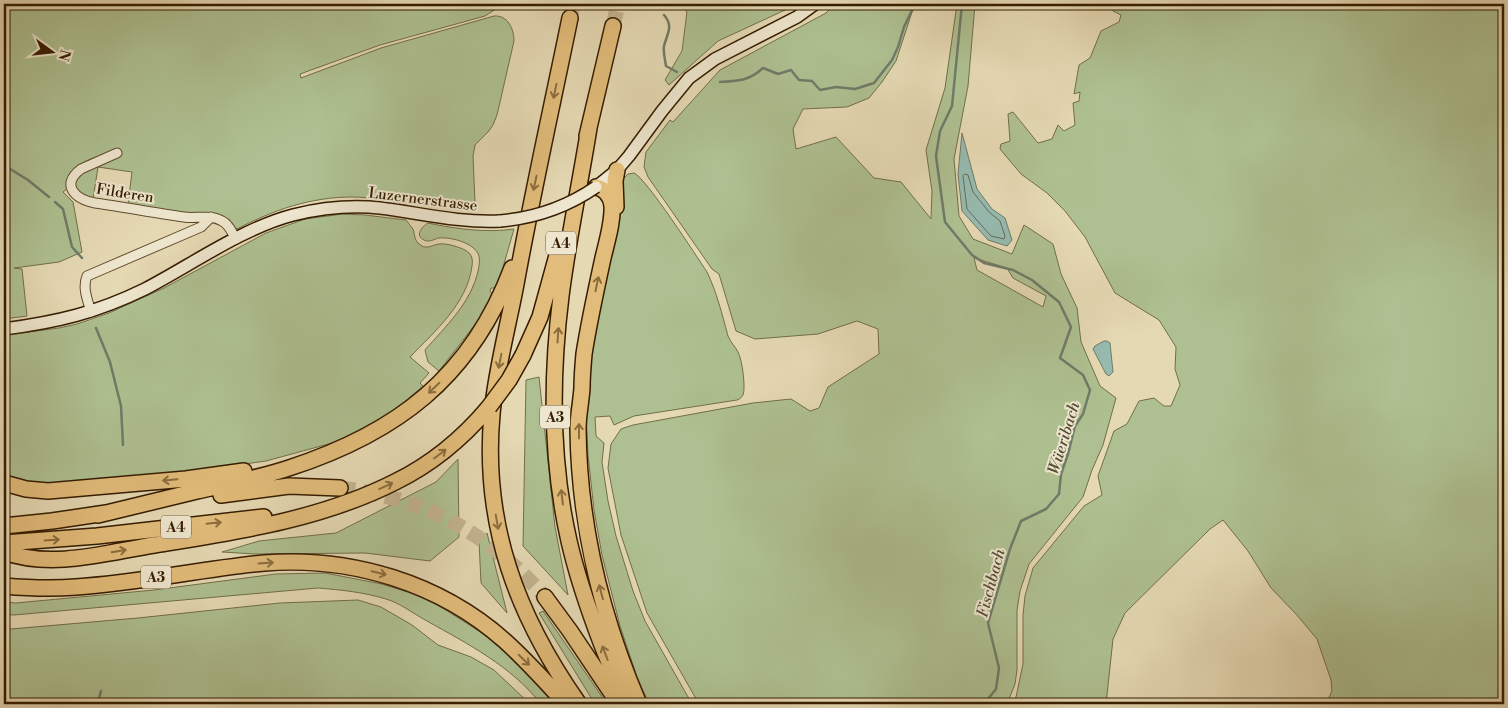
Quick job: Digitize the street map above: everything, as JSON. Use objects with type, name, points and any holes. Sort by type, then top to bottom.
[{"type":"highway","points":[[570,18],[499,366],[490,442],[491,483],[498,532],[507,567],[520,599],[548,655],[579,704]]},
{"type":"highway","name":"A3","points":[[613,26],[589,128],[564,273],[558,322],[555,409],[558,465],[569,542],[595,626],[628,704]]},
{"type":"highway","name":"A4","points":[[4,543],[97,536],[228,521],[285,514],[347,503],[382,489],[424,466],[456,441],[489,407],[509,380],[523,355],[540,317],[549,287],[589,128]]},
{"type":"highway","points":[[610,227],[616,209],[615,182],[617,170]]},
{"type":"highway","points":[[596,187],[604,190],[610,198],[612,206],[610,227]]},
{"type":"highway","name":"A4","points":[[98,515],[260,477],[307,462],[365,438],[400,417],[426,397],[460,361],[486,325],[503,292],[526,227]]},
{"type":"highway","name":"A3","points":[[610,227],[591,312],[584,356],[578,428],[580,474],[597,577],[610,624],[639,704]]},
{"type":"highway","points":[[4,483],[26,489],[48,491],[196,478],[246,471],[338,450]]},
{"type":"highway","name":"A4","points":[[4,526],[98,515],[275,487],[340,488]]},
{"type":"highway","points":[[4,552],[39,559],[70,558],[253,528],[291,520],[347,503]]},
{"type":"highway","name":"A3","points":[[4,586],[77,587],[284,562],[331,564],[380,573],[418,586],[466,611],[505,641],[566,704]]},
{"type":"highway","points":[[544,597],[570,631],[599,677],[619,704]]},
{"type":"main road","name":"Luzernerstrasse","points":[[4,329],[63,320],[122,300],[236,239],[291,216],[352,207],[378,208],[458,220],[500,221],[523,218],[553,210],[575,200],[596,187],[617,170],[676,92],[689,78],[714,59],[797,17],[815,4]]},
{"type":"street","name":"Filderen","points":[[117,153],[81,168],[76,172],[72,184],[76,196],[95,203],[186,218],[211,218]]},
{"type":"street","points":[[91,312],[85,288],[87,276],[202,227],[211,218],[224,221],[230,227],[236,239]]},
{"type":"green space","points":[[4,4],[502,4],[485,16],[380,45],[300,74],[301,78],[381,48],[494,16],[499,16],[506,20],[513,32],[514,41],[497,115],[488,132],[475,145],[473,156],[474,206],[452,205],[410,197],[407,203],[352,197],[322,199],[278,211],[237,229],[220,215],[196,215],[128,204],[132,172],[98,167],[93,199],[78,193],[75,179],[78,174],[111,152],[88,160],[80,165],[75,171],[68,187],[63,192],[73,202],[82,252],[59,262],[14,268],[22,269],[27,316],[4,319]]},
{"type":"green space","points":[[680,4],[798,4],[718,41],[669,85],[665,80],[682,51],[687,12]]},
{"type":"green space","points":[[835,4],[917,4],[912,12],[896,61],[869,98],[847,107],[803,109],[793,129],[796,149],[836,137],[874,178],[901,182],[931,219],[932,191],[926,150],[945,88],[957,4],[975,4],[968,86],[954,159],[959,216],[973,239],[1012,254],[1024,225],[1053,244],[1061,274],[1077,308],[1081,342],[1100,386],[1116,398],[1103,445],[1083,497],[1029,564],[1020,591],[1017,610],[1017,670],[1015,684],[1007,704],[699,704],[647,613],[621,535],[608,468],[611,444],[621,429],[633,425],[753,403],[791,399],[810,411],[819,408],[828,387],[879,354],[878,329],[857,321],[818,334],[755,339],[736,331],[719,274],[712,269],[648,177],[644,167],[646,152],[670,120],[673,122],[720,70],[826,13]],"holes":[[[974,258],[1007,268],[1013,278],[1046,296],[1043,307],[977,270]]]},
{"type":"green space","points":[[1117,4],[1504,4],[1504,704],[1326,704],[1332,691],[1331,680],[1317,639],[1271,588],[1248,551],[1223,520],[1210,529],[1125,613],[1113,639],[1106,704],[1012,704],[1016,697],[1023,664],[1023,615],[1025,596],[1033,568],[1084,506],[1102,495],[1098,476],[1114,431],[1127,424],[1139,401],[1154,398],[1164,406],[1171,406],[1180,385],[1175,369],[1176,347],[1159,320],[1115,293],[1085,237],[1065,211],[1047,193],[1021,174],[1000,149],[1001,144],[1010,141],[1008,114],[1013,112],[1038,143],[1052,139],[1058,125],[1064,131],[1075,125],[1073,103],[1079,101],[1080,92],[1074,94],[1079,65],[1090,58],[1101,31],[1119,22],[1121,15],[1113,11]]},
{"type":"green space","points":[[634,173],[649,188],[707,272],[728,336],[737,350],[743,373],[744,391],[743,395],[737,400],[634,416],[614,425],[610,416],[595,417],[596,436],[604,443],[602,462],[608,501],[616,536],[633,591],[645,621],[692,704],[649,704],[637,677],[620,626],[602,555],[594,510],[586,414],[593,338],[598,308],[621,211],[622,180],[628,174]]},
{"type":"green space","points":[[343,214],[406,220],[413,229],[417,241],[424,247],[446,244],[462,249],[471,255],[472,266],[469,280],[457,305],[410,357],[429,373],[420,383],[423,386],[397,408],[364,429],[332,443],[266,461],[187,472],[46,486],[4,478],[4,335],[59,328],[109,313],[164,288],[266,233],[305,219]]},
{"type":"green space","points":[[428,223],[471,230],[493,231],[514,229],[501,274],[495,288],[491,288],[490,291],[492,294],[491,298],[477,322],[439,371],[428,362],[425,350],[449,323],[470,294],[478,271],[479,256],[477,251],[468,244],[456,240],[439,238],[428,241],[424,240],[419,234]]},
{"type":"green space","points":[[539,377],[555,527],[568,595],[523,546],[526,380]]},
{"type":"green space","points":[[458,459],[459,537],[430,561],[365,553],[255,554],[222,552],[259,541],[336,533],[436,482]]},
{"type":"green space","points":[[487,533],[507,613],[481,583],[479,541]]},
{"type":"green space","points":[[325,573],[382,584],[427,598],[482,633],[507,653],[555,704],[541,704],[529,690],[503,667],[458,638],[402,606],[386,599],[361,593],[318,588],[14,615],[4,614],[4,602],[16,603],[154,590],[276,574]]},
{"type":"green space","points":[[358,600],[381,607],[412,625],[438,645],[471,657],[494,670],[530,704],[4,704],[4,628],[11,629],[138,618],[280,603]]},
{"type":"green space","points":[[543,611],[607,704],[595,704],[539,613]]},
{"type":"water","points":[[962,133],[977,189],[992,209],[1005,218],[1012,240],[1007,246],[988,240],[962,211],[958,174]]},
{"type":"water","points":[[1104,341],[1110,343],[1113,372],[1109,376],[1106,374],[1093,349]]},
{"type":"waterway","points":[[720,82],[738,81],[748,78],[763,68],[778,74],[791,70],[799,80],[812,81],[820,90],[836,87],[855,89],[874,83],[892,60],[904,27],[914,6],[918,4]]},
{"type":"waterway","name":"Wüeribach","points":[[962,4],[952,106],[940,131],[936,156],[945,222],[972,255],[984,263],[1013,270],[1032,280],[1059,302],[1071,327],[1060,358],[1083,375],[1090,390],[1083,414],[1075,426],[1061,474],[1059,494],[1046,509],[1021,521],[1010,549],[988,623],[999,668],[996,689],[984,704]]},
{"type":"waterway","points":[[664,15],[669,23],[664,46],[666,66],[677,72]]},
{"type":"waterway","points":[[4,159],[7,167],[28,180],[49,197]]},
{"type":"waterway","points":[[55,202],[63,209],[72,247],[82,258]]},
{"type":"waterway","points":[[96,328],[110,362],[121,406],[123,445]]},
{"type":"waterway","points":[[99,704],[101,691]]},
{"type":"tunnel","points":[[570,18],[573,4]]},
{"type":"tunnel","points":[[613,26],[618,4]]},
{"type":"tunnel","points":[[340,488],[400,500],[453,522],[501,554],[545,597]]},
{"type":"water label","name":"Fischbach","points":[[990,583]]}]
